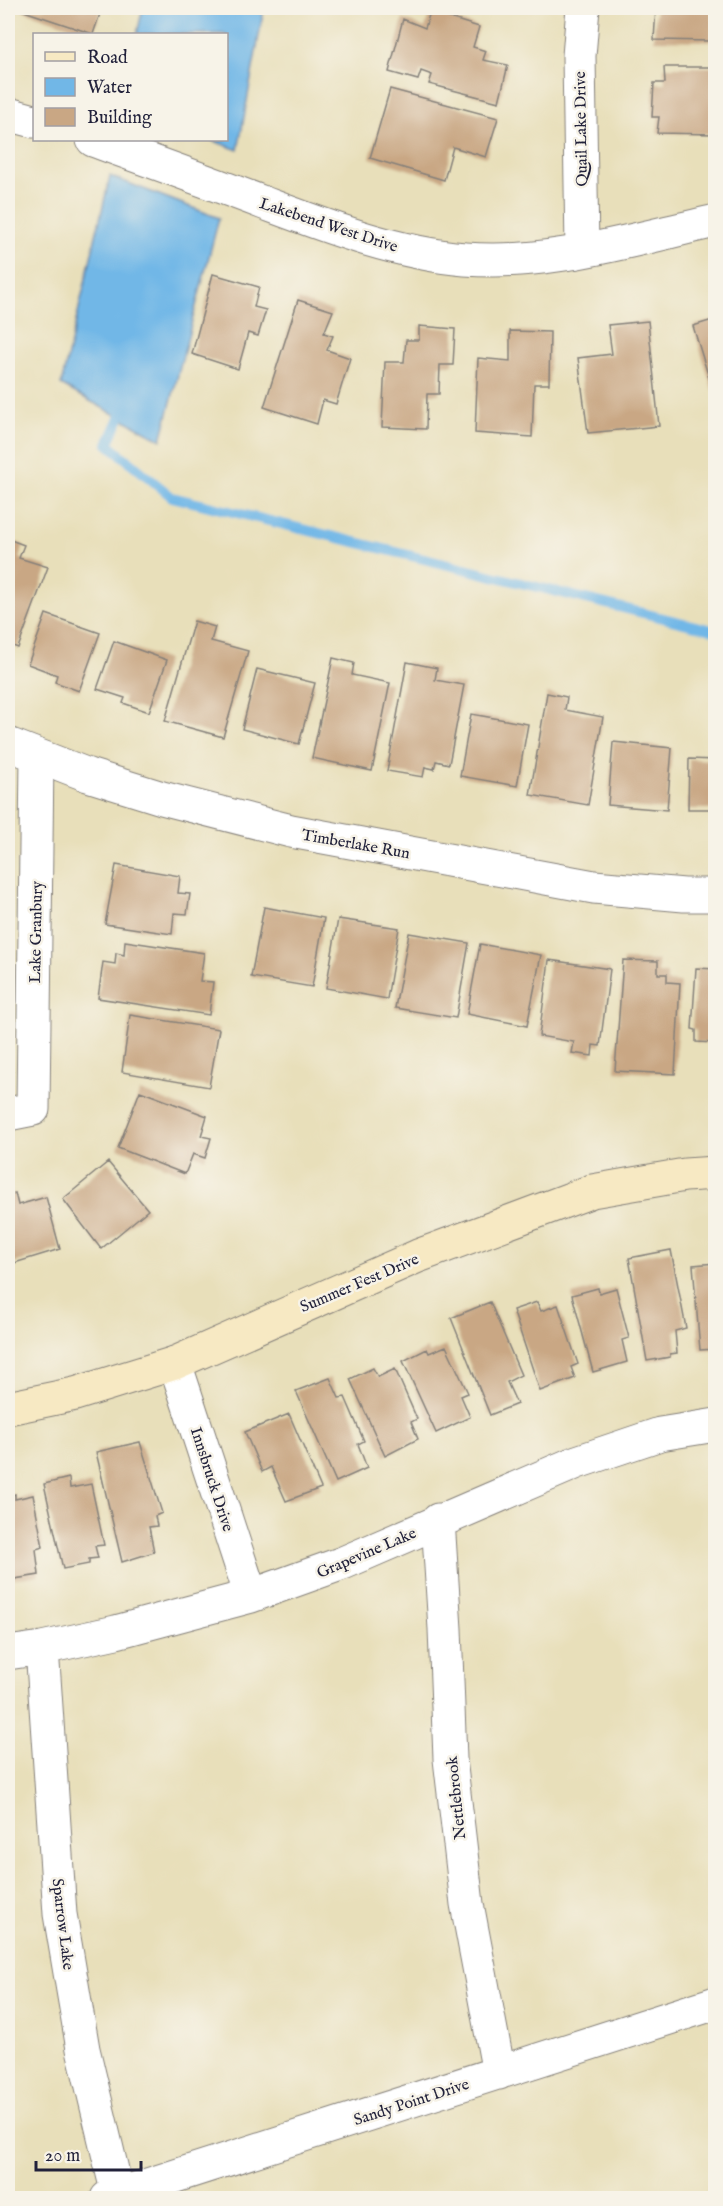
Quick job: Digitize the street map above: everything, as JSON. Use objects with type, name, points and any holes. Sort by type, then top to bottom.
[{"type":"street","name":"Quail Lake Drive","points":[[582,250],[579,56],[583,8]]},
{"type":"street","points":[[8,114],[33,121]]},
{"type":"street","name":"Lakebend West Drive","points":[[96,141],[336,230],[398,248],[465,259],[524,259],[582,250],[716,221]]},
{"type":"street","name":"Timberlake Run","points":[[22,750],[162,798],[291,831],[594,887],[684,895],[716,895]]},
{"type":"street","name":"Lake Granbury","points":[[20,1111],[22,750]]},
{"type":"street","name":"Summer Fest Drive","points":[[8,1408],[75,1394],[175,1363],[418,1256],[592,1191],[685,1175],[716,1173]]},
{"type":"street","name":"Innsbruck Drive","points":[[175,1363],[251,1596]]},
{"type":"street","name":"Grapevine Lake","points":[[8,1653],[116,1632],[251,1596],[343,1563],[438,1520],[577,1462],[660,1434],[716,1425]]},
{"type":"street","name":"Nettlebrook","points":[[438,1520],[450,1759],[467,1904],[499,2073]]},
{"type":"street","name":"Sparrow Lake","points":[[42,1648],[60,1914],[112,2197]]},
{"type":"street","name":"Sandy Point Drive","points":[[112,2197],[716,2003]]},
{"type":"water","points":[[143,8],[264,8],[238,150],[214,141],[228,141],[228,33],[137,33]]},
{"type":"water","points":[[110,176],[219,218],[161,440],[61,385]]},
{"type":"building","points":[[22,8],[102,8],[93,33],[21,10]]},
{"type":"building","points":[[656,8],[716,8],[712,10],[712,41],[654,40]]},
{"type":"building","points":[[430,12],[479,27],[473,47],[486,51],[483,60],[508,65],[499,102],[429,84],[432,75],[421,71],[418,80],[389,72],[403,19],[425,28]]},
{"type":"building","points":[[664,67],[716,67],[716,134],[657,133],[659,117],[652,117],[654,83],[665,83]]},
{"type":"building","points":[[390,89],[498,118],[486,157],[453,147],[444,180],[370,158]]},
{"type":"building","points":[[213,274],[259,287],[254,307],[266,310],[258,336],[248,333],[238,369],[192,354]]},
{"type":"building","points":[[298,300],[333,311],[324,333],[333,336],[327,350],[350,358],[336,404],[323,400],[317,424],[264,407]]},
{"type":"building","points":[[716,319],[716,390],[713,391],[693,326]]},
{"type":"building","points":[[648,321],[659,426],[588,433],[578,358],[612,354],[608,325]]},
{"type":"building","points":[[419,326],[455,329],[453,365],[440,365],[439,394],[427,394],[426,429],[382,427],[385,362],[404,362],[406,340],[419,340]]},
{"type":"building","points":[[510,331],[550,332],[549,384],[534,384],[532,437],[475,433],[478,358],[510,361]]},
{"type":"building","points":[[8,539],[24,545],[19,558],[48,567],[18,648],[8,644]]},
{"type":"building","points":[[46,614],[100,633],[79,691],[55,682],[57,675],[28,664]]},
{"type":"building","points":[[194,621],[215,627],[211,641],[248,651],[223,737],[165,721]]},
{"type":"building","points":[[114,641],[167,660],[149,712],[123,703],[125,698],[97,689]]},
{"type":"building","points":[[333,658],[354,663],[352,675],[390,683],[372,771],[312,758]]},
{"type":"building","points":[[407,662],[437,668],[435,680],[464,685],[449,764],[436,761],[434,769],[425,767],[423,777],[387,771]]},
{"type":"building","points":[[257,669],[315,683],[299,744],[242,729]]},
{"type":"building","points":[[547,693],[567,697],[565,710],[603,717],[588,805],[530,795]]},
{"type":"building","points":[[471,714],[528,724],[517,786],[460,776]]},
{"type":"building","points":[[613,742],[672,748],[667,810],[608,805]]},
{"type":"building","points":[[689,759],[716,760],[716,809],[688,809]]},
{"type":"building","points":[[116,865],[180,876],[178,893],[190,894],[187,914],[174,913],[172,934],[105,924]]},
{"type":"building","points":[[264,907],[324,918],[312,987],[251,977]]},
{"type":"building","points":[[338,919],[399,928],[387,999],[326,988]]},
{"type":"building","points":[[409,933],[469,943],[456,1018],[395,1008]]},
{"type":"building","points":[[125,941],[204,953],[200,981],[213,982],[209,1015],[98,998],[103,962],[115,964],[116,953],[124,955]]},
{"type":"building","points":[[480,944],[541,955],[527,1026],[467,1014]]},
{"type":"building","points":[[549,960],[610,969],[600,1046],[593,1045],[592,1056],[572,1053],[574,1042],[539,1036]]},
{"type":"building","points":[[623,960],[658,961],[658,974],[667,974],[667,982],[680,983],[675,1074],[615,1071]]},
{"type":"building","points":[[696,968],[716,969],[716,1043],[696,1042],[696,1030],[692,1029]]},
{"type":"building","points":[[130,1015],[219,1029],[209,1087],[122,1072]]},
{"type":"building","points":[[140,1091],[207,1116],[201,1136],[211,1138],[205,1158],[193,1154],[185,1174],[118,1148]]},
{"type":"building","points":[[108,1162],[148,1210],[101,1249],[63,1199]]},
{"type":"building","points":[[15,1193],[18,1205],[46,1197],[60,1249],[8,1265],[8,1195]]},
{"type":"building","points":[[671,1250],[686,1328],[675,1331],[677,1353],[670,1354],[670,1357],[647,1361],[629,1258]]},
{"type":"building","points":[[716,1263],[716,1349],[700,1350],[693,1265]]},
{"type":"building","points":[[598,1288],[599,1293],[616,1288],[629,1338],[622,1340],[627,1362],[593,1372],[572,1295]]},
{"type":"building","points":[[490,1302],[521,1375],[507,1382],[517,1404],[490,1415],[451,1318]]},
{"type":"building","points":[[537,1302],[541,1311],[558,1305],[578,1364],[571,1367],[575,1378],[540,1391],[513,1310]]},
{"type":"building","points":[[446,1346],[468,1393],[461,1396],[470,1417],[436,1433],[403,1361],[427,1349],[429,1353]]},
{"type":"building","points":[[373,1368],[378,1377],[395,1369],[417,1419],[411,1422],[418,1439],[385,1456],[350,1379]]},
{"type":"building","points":[[330,1378],[339,1398],[345,1397],[364,1441],[358,1444],[367,1468],[336,1482],[296,1391]]},
{"type":"building","points":[[289,1414],[321,1488],[286,1501],[271,1467],[262,1472],[245,1432]]},
{"type":"building","points":[[140,1442],[162,1513],[155,1516],[157,1526],[149,1527],[154,1552],[122,1562],[96,1452]]},
{"type":"building","points":[[69,1478],[70,1488],[91,1484],[104,1545],[95,1546],[98,1558],[89,1559],[89,1564],[63,1569],[44,1484]]},
{"type":"building","points":[[15,1494],[15,1499],[33,1495],[43,1547],[36,1549],[39,1575],[8,1580],[8,1496]]},
{"type":"waterway","points":[[125,407],[108,444],[172,497],[716,631]]}]
